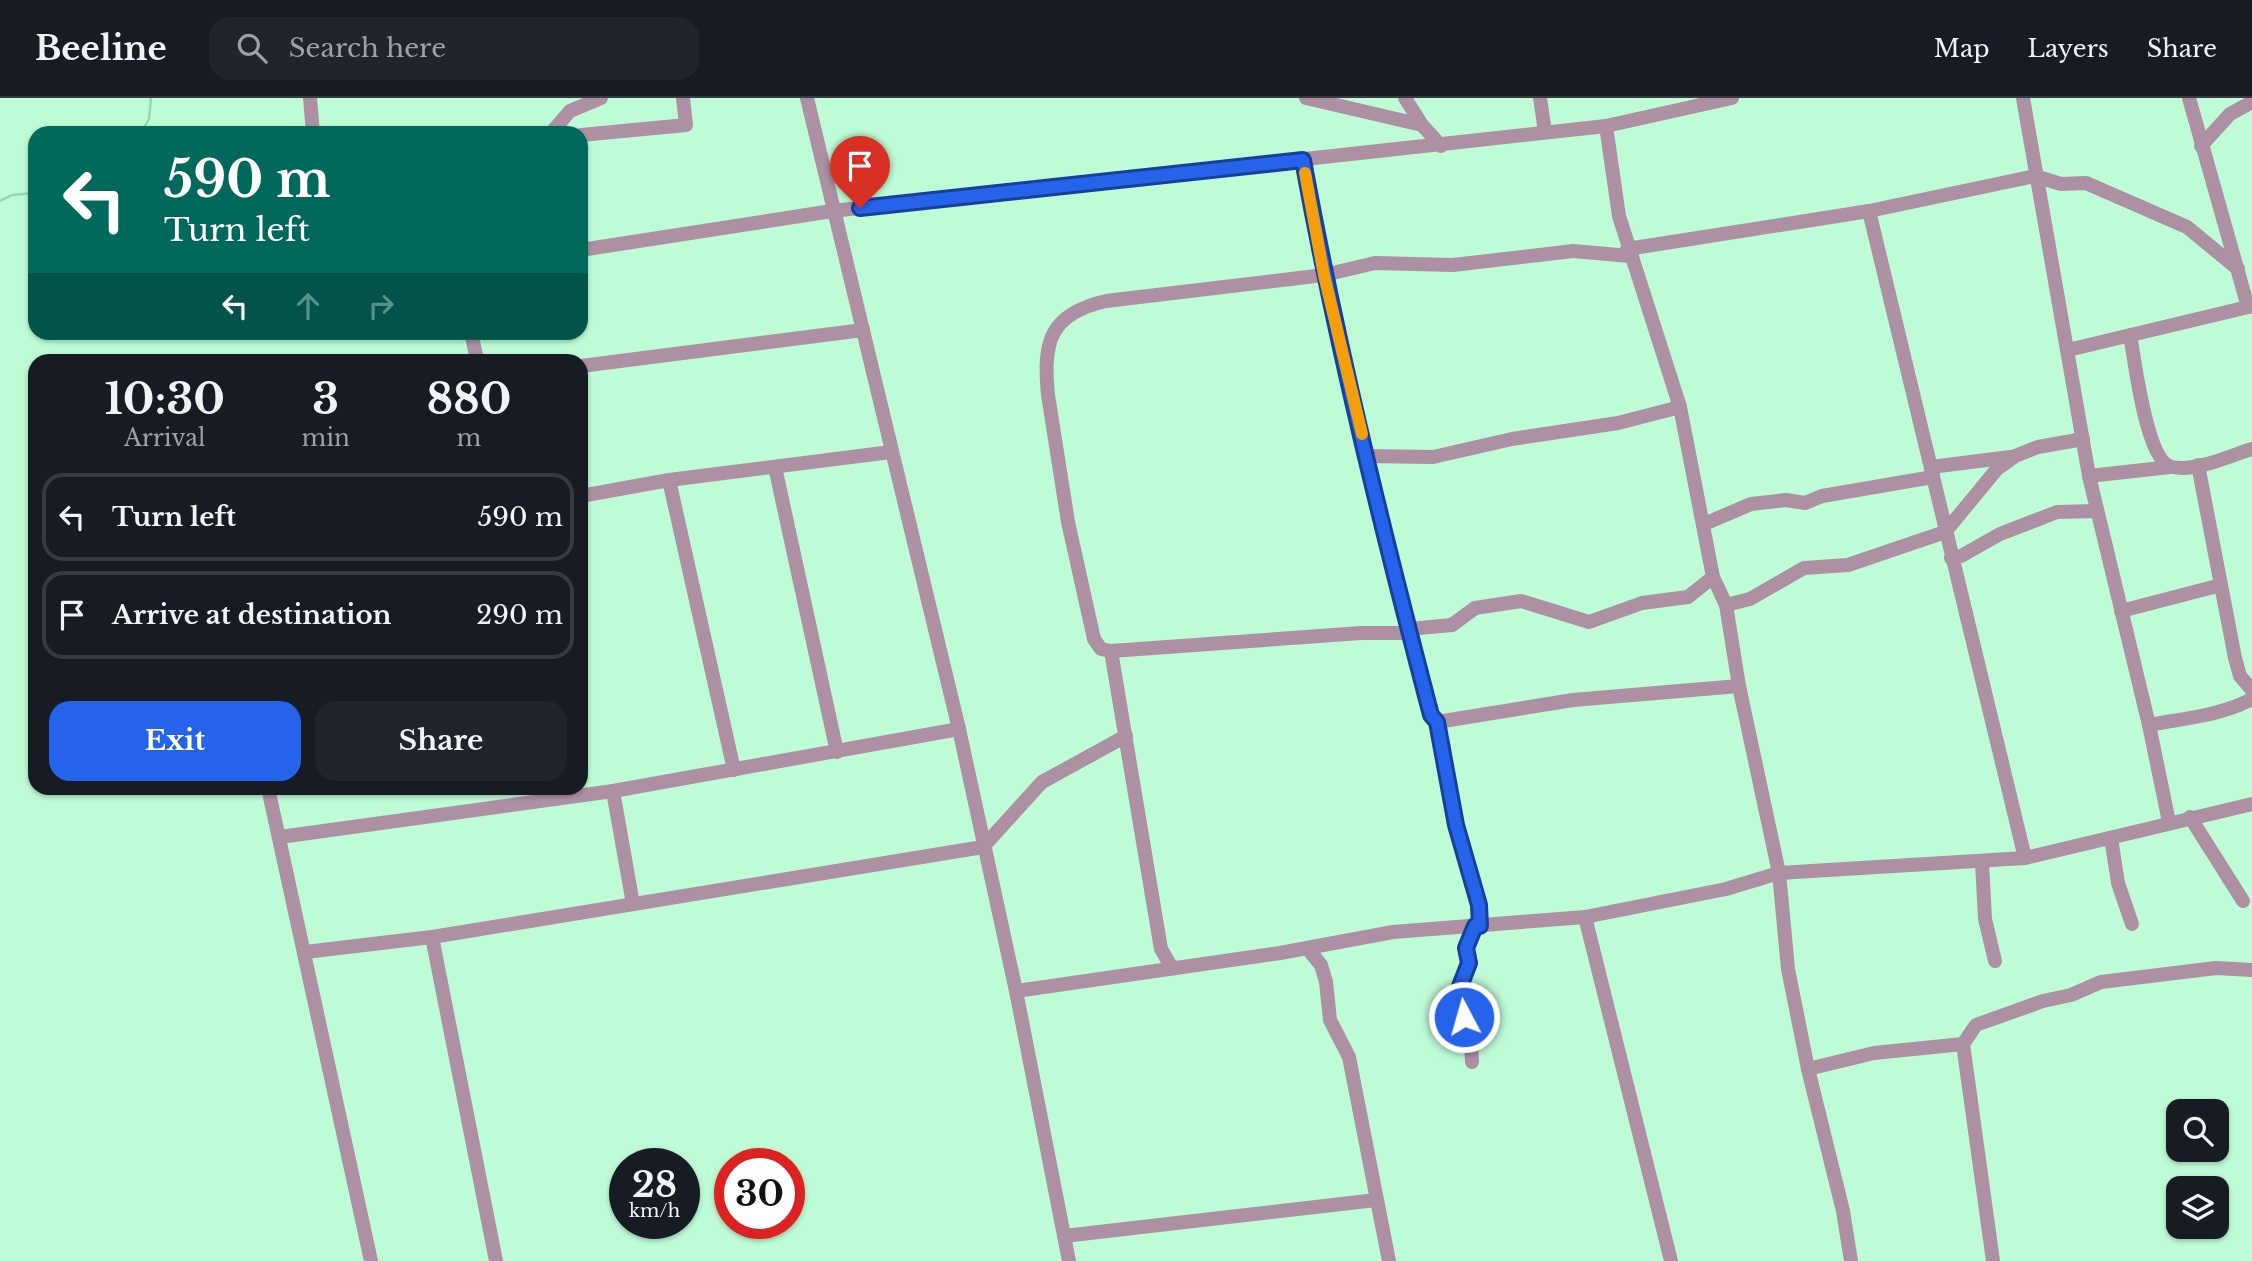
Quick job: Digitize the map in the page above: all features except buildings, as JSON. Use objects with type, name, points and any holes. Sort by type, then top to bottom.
[{"type":"street","points":[[310,98],[312,126]]},
{"type":"street","points":[[557,126],[570,111],[601,98]]},
{"type":"street","points":[[588,134],[686,125],[683,98]]},
{"type":"street","points":[[807,98],[832,211],[959,729],[1016,991],[1069,1261]]},
{"type":"street","points":[[1306,98],[1422,125]]},
{"type":"street","points":[[1405,98],[1422,125],[1441,146]]},
{"type":"street","points":[[1540,98],[1545,132]]},
{"type":"street","points":[[588,249],[832,211],[1606,126],[1732,98]]},
{"type":"street","points":[[2023,98],[2089,476],[2150,725],[2169,822]]},
{"type":"street","points":[[2068,349],[2250,307],[2189,98]]},
{"type":"street","points":[[2201,146],[2230,114],[2252,102]]},
{"type":"street","points":[[1606,126],[1629,253],[1680,408],[1713,577],[1726,605],[1739,687],[1779,873],[1788,969],[1808,1069],[1843,1211],[1851,1261]]},
{"type":"street","points":[[1303,160],[1324,275],[1409,631],[1431,715],[1437,722],[1456,825],[1479,905],[1477,926],[1466,948],[1469,963],[1457,994],[1471,1041],[1472,1062]]},
{"type":"street","points":[[1713,577],[1688,597],[1642,603],[1589,622],[1521,601],[1475,608],[1452,625],[1409,631],[1111,651],[1101,649],[1094,639],[1068,522],[1045,364],[1055,328],[1067,315],[1087,306],[1106,302],[1324,275],[1375,263],[1453,265],[1573,251],[1629,253],[1869,211],[2035,176],[2062,184],[2086,184],[2176,222],[2238,269]]},
{"type":"street","points":[[1869,211],[2025,858]]},
{"type":"street","points":[[588,365],[863,330]]},
{"type":"street","points":[[2130,335],[2151,441],[2158,458],[2170,467]]},
{"type":"street","points":[[1367,456],[1433,457],[1512,439],[1619,423],[1680,408]]},
{"type":"street","points":[[1704,524],[1751,504],[1786,500],[1805,503],[1822,496],[2083,439]]},
{"type":"street","points":[[2089,476],[2199,465],[2252,449]]},
{"type":"street","points":[[588,495],[669,480],[891,452]]},
{"type":"street","points":[[1726,605],[1750,599],[1804,568],[1848,565],[1945,532],[1997,469],[2015,456]]},
{"type":"street","points":[[2199,465],[2239,676],[2252,690]]},
{"type":"street","points":[[775,467],[837,752]]},
{"type":"street","points":[[669,480],[734,770]]},
{"type":"street","points":[[1951,558],[2057,512],[2097,511]]},
{"type":"street","points":[[2121,611],[2221,585]]},
{"type":"street","points":[[1111,651],[1161,949],[1172,968]]},
{"type":"street","points":[[1437,722],[1573,701],[1739,687]]},
{"type":"street","points":[[2150,725],[2206,716],[2252,699]]},
{"type":"street","points":[[588,794],[959,729]]},
{"type":"street","points":[[305,952],[432,937],[983,847],[1042,782],[1126,736]]},
{"type":"street","points":[[612,791],[632,904]]},
{"type":"street","points":[[270,795],[371,1261]]},
{"type":"street","points":[[280,836],[582,795]]},
{"type":"street","points":[[1016,991],[1307,948],[1393,932],[1585,917],[1726,889],[1779,873],[2025,858],[2252,804]]},
{"type":"street","points":[[2190,817],[2243,901]]},
{"type":"street","points":[[2111,838],[2119,883],[2132,924]]},
{"type":"street","points":[[1982,862],[1985,919],[1995,961]]},
{"type":"street","points":[[1585,917],[1671,1261]]},
{"type":"street","points":[[432,937],[496,1261]]},
{"type":"street","points":[[1307,948],[1321,965],[1326,982],[1330,1020],[1349,1057],[1389,1261]]},
{"type":"street","points":[[1993,1261],[1963,1044],[1976,1025],[2043,1001],[2071,995],[2101,982],[2216,968],[2252,970]]},
{"type":"street","points":[[1808,1069],[1874,1053],[1963,1044]]},
{"type":"street","points":[[1064,1236],[1376,1200]]},
{"type":"waterway","points":[[145,126],[149,119],[151,98]]},
{"type":"waterway","points":[[0,201],[12,195],[28,194]]},
{"type":"slow traffic","points":[[1305,173],[1324,275],[1362,434]]},
{"type":"route","points":[[860,208],[1303,160],[1324,275],[1410,633],[1431,715],[1437,722],[1456,825],[1479,905],[1480,926],[1475,926],[1466,948],[1469,963],[1457,994],[1464,1017]]}]
